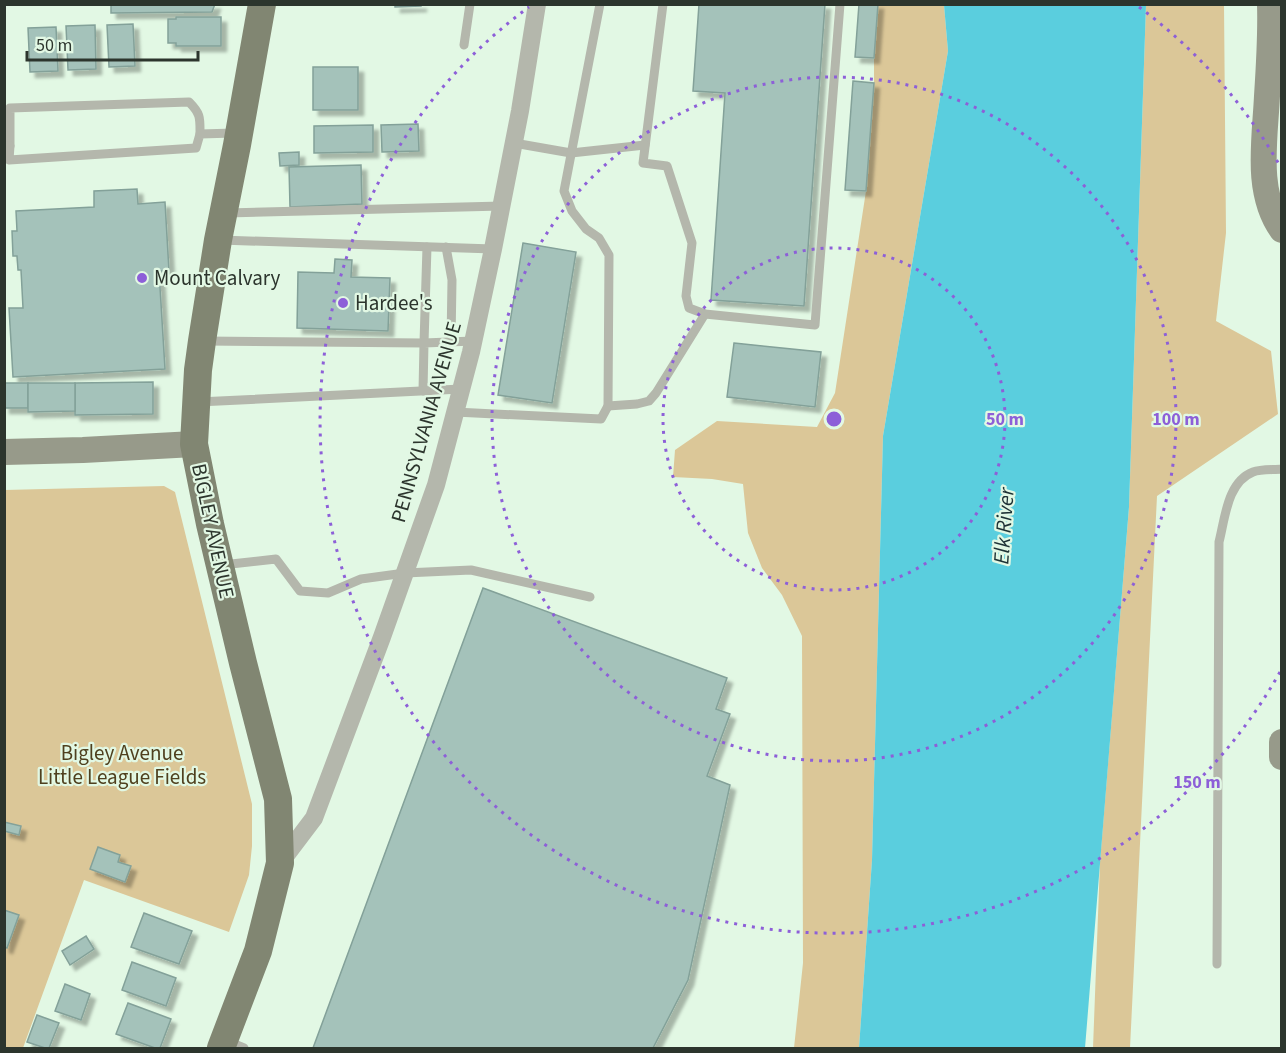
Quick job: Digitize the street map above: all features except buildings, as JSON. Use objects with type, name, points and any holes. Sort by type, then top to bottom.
[{"type":"main road","name":"BIGLEY AVENUE","points":[[230,1046],[258,951],[280,863],[278,799],[220,566],[194,444],[202,341],[262,4]]},
{"type":"street","name":"PENNSYLVANIA AVENUE","points":[[280,863],[314,818],[436,485],[473,340],[493,249],[537,4]]},
{"type":"street","points":[[1270,4],[1271,38],[1264,153],[1265,180],[1268,203],[1274,220],[1281,230]]},
{"type":"street","points":[[4,452],[194,444]]},
{"type":"street","points":[[1281,742],[1281,757]]},
{"type":"lane","points":[[464,45],[470,4]]},
{"type":"lane","points":[[455,411],[601,419],[608,406],[609,255],[599,238],[586,229],[572,210],[564,191],[600,4]]},
{"type":"lane","points":[[663,4],[643,164],[667,166],[692,243],[686,296],[689,308],[705,314],[815,325],[840,4]]},
{"type":"lane","points":[[189,102],[200,117],[200,134],[196,148],[9,160],[7,146],[10,108],[189,102]]},
{"type":"lane","points":[[200,134],[240,132]]},
{"type":"lane","points":[[513,143],[571,153],[645,145]]},
{"type":"lane","points":[[221,227],[502,206]]},
{"type":"lane","points":[[221,227],[427,247],[493,249]]},
{"type":"lane","points":[[423,391],[427,247]]},
{"type":"lane","points":[[446,248],[452,280],[451,342]]},
{"type":"lane","points":[[608,406],[649,401],[705,314]]},
{"type":"lane","points":[[202,341],[424,343],[473,340]]},
{"type":"lane","points":[[196,402],[461,389]]},
{"type":"lane","points":[[1217,964],[1219,543],[1232,494],[1241,479],[1254,472],[1281,469]]},
{"type":"lane","points":[[220,566],[276,559],[300,591],[328,593],[361,579],[405,573],[471,570],[590,597]]},
{"type":"green space","points":[[878,5],[944,5],[948,51],[883,436],[872,860],[859,1048],[794,1048],[803,963],[802,636],[782,595],[762,568],[748,533],[743,484],[712,479],[673,477],[675,450],[717,421],[817,427],[835,393],[866,191]]},
{"type":"green space","points":[[1146,5],[1224,5],[1226,233],[1216,321],[1271,351],[1278,414],[1157,496],[1130,1048],[1093,1048],[1100,862],[1129,507]]},
{"type":"green space","name":"Bigley Avenue Little League Fields","points":[[164,486],[175,492],[252,804],[249,875],[229,932],[84,880],[23,1048],[5,1048],[5,490]]},
{"type":"water","name":"Elk River","points":[[944,5],[1146,5],[1129,507],[1085,1048],[859,1048],[872,860],[883,436],[948,51]]},
{"type":"place","name":"Mount Calvary","points":[[142,278]]},
{"type":"place","name":"Hardee's","points":[[343,303]]}]
